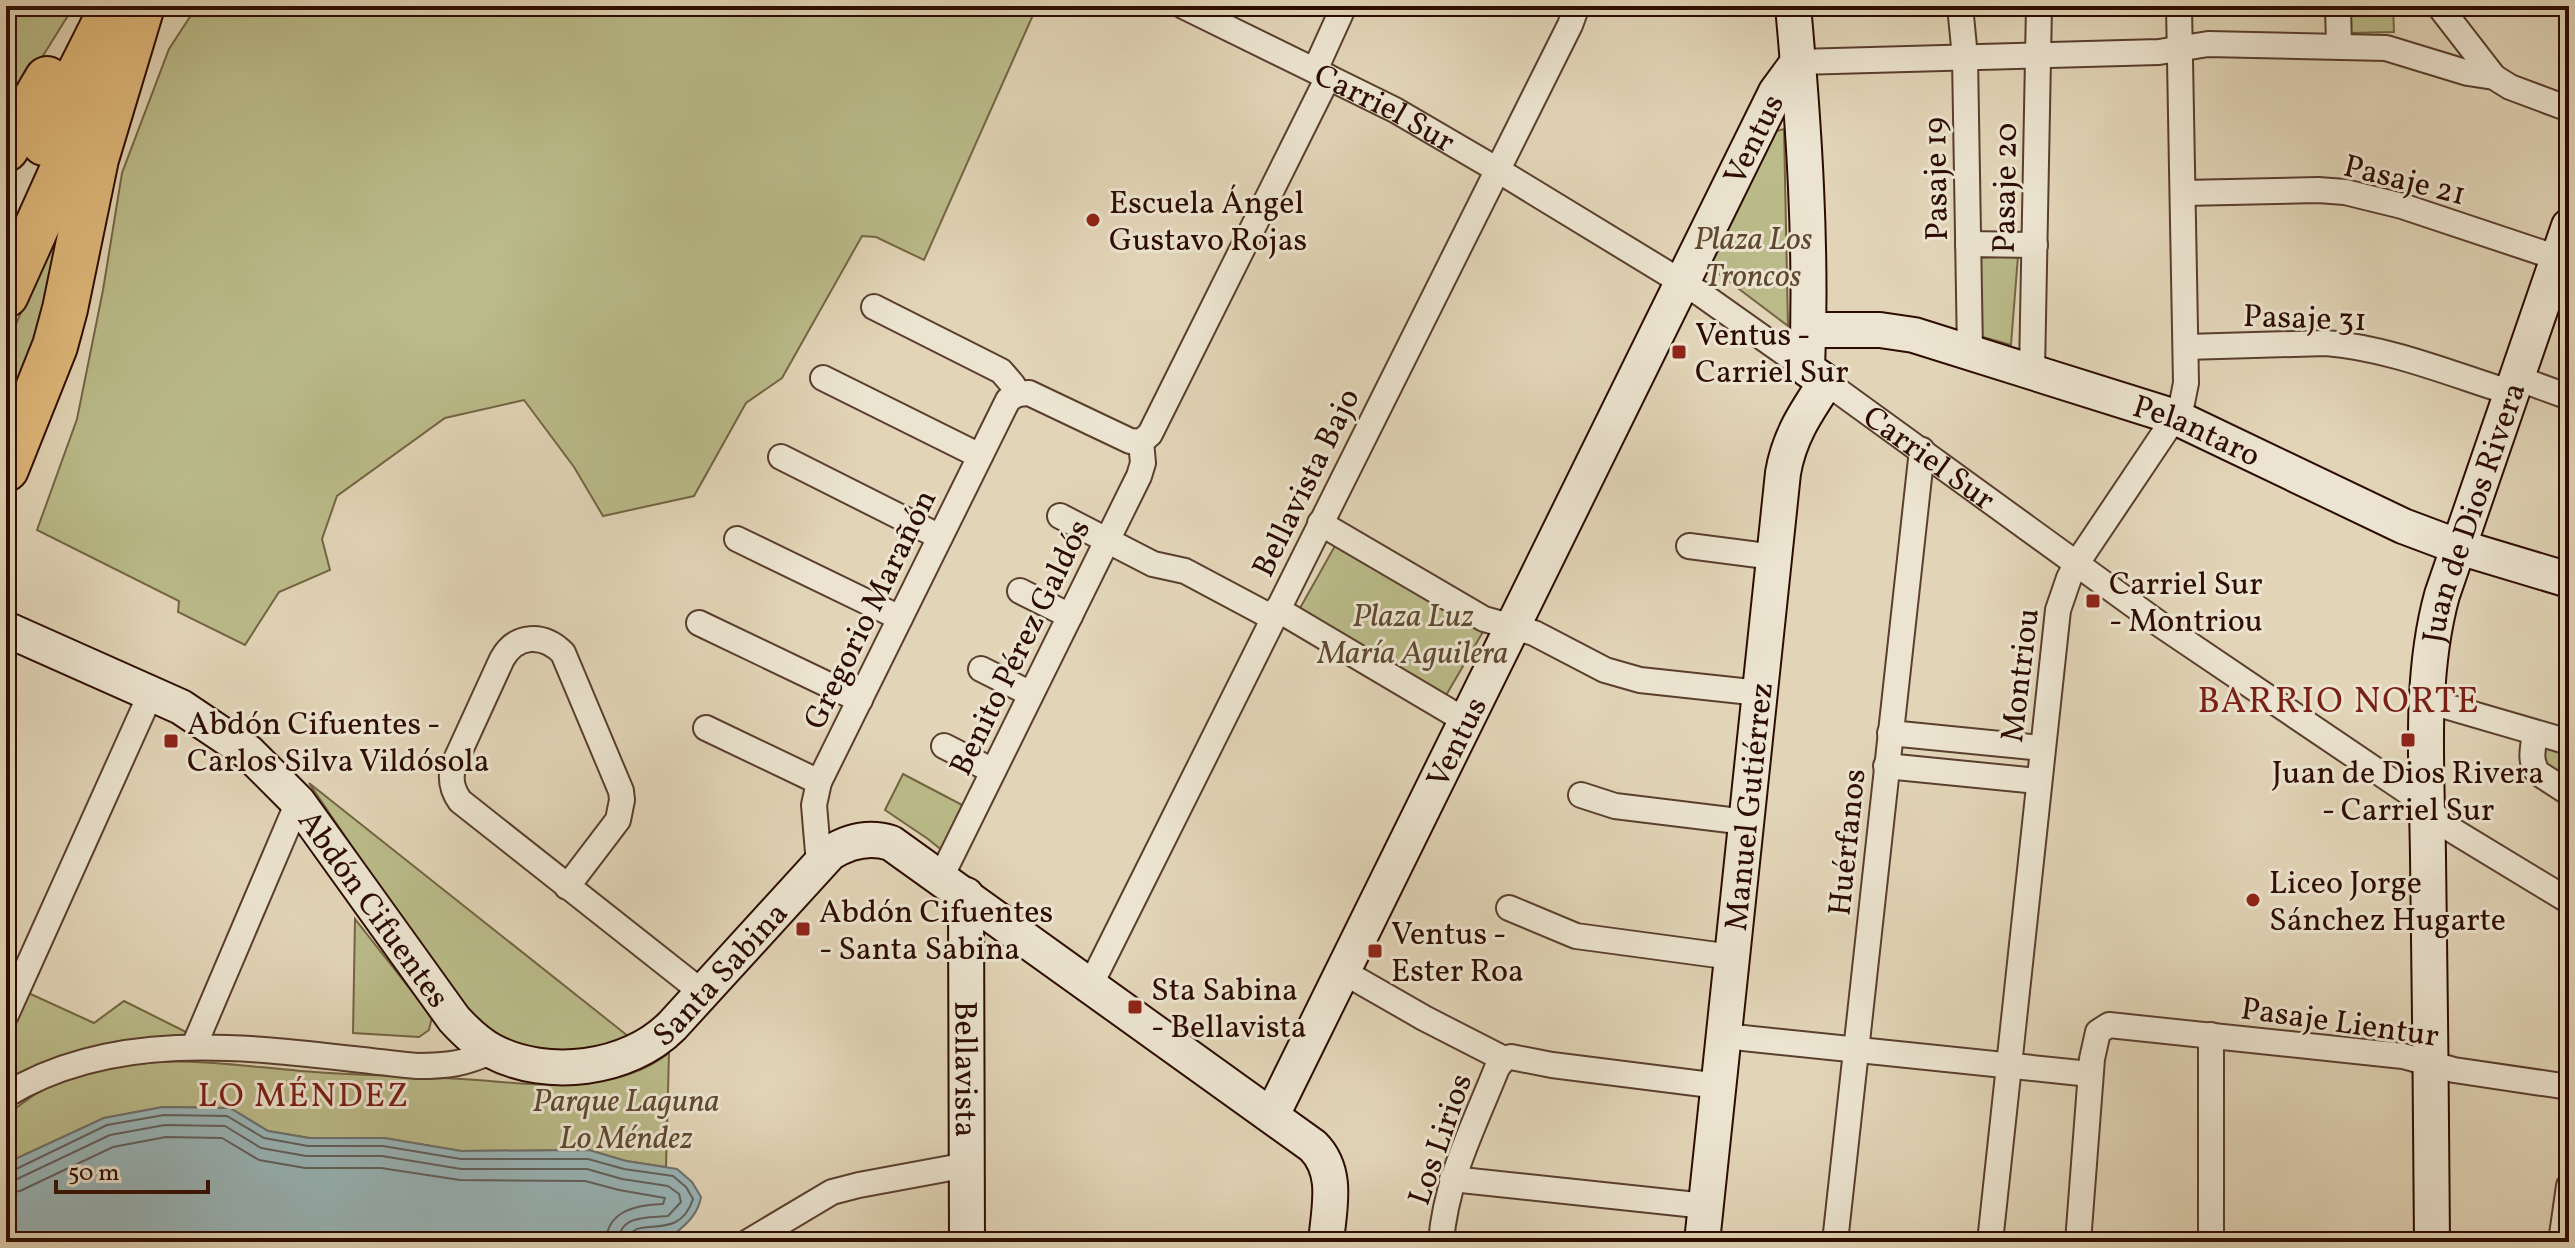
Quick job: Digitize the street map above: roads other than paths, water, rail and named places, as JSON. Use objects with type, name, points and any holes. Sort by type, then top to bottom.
[{"type":"highway","points":[[6,149],[93,6]]},
{"type":"highway","points":[[6,227],[58,114],[113,6]]},
{"type":"highway","points":[[6,295],[72,147],[142,6]]},
{"type":"highway","points":[[6,469],[55,346],[96,159],[142,6]]},
{"type":"street","name":"Carriel Sur","points":[[1183,6],[1395,110],[1716,304],[2161,625],[2408,792],[2452,830],[2569,901]]},
{"type":"street","points":[[874,307],[1001,371],[1017,394],[1029,393],[1130,441],[1141,442],[1150,434],[1322,74],[1344,6]]},
{"type":"street","name":"Bellavista Bajo","points":[[1090,986],[1577,6]]},
{"type":"street","points":[[1793,6],[1806,196],[1809,330],[1817,376]]},
{"type":"street","name":"Pasaje 19","points":[[1960,6],[1965,57],[1970,352]]},
{"type":"street","name":"Pasaje 20","points":[[2032,371],[2039,6]]},
{"type":"street","name":"Montriou","points":[[1990,1242],[2055,626],[2062,595],[2077,563],[2175,417],[2186,383],[2179,6]]},
{"type":"street","points":[[2338,6],[2339,46]]},
{"type":"street","points":[[2439,6],[2494,77],[2510,87],[2569,109]]},
{"type":"street","points":[[1798,62],[2159,52],[2208,44],[2339,46],[2386,48],[2468,73],[2494,77]]},
{"type":"street","name":"Ventus","points":[[1272,1115],[1776,92],[1798,62]]},
{"type":"street","name":"Pasaje 21","points":[[2183,193],[2345,192],[2564,242]]},
{"type":"street","name":"Juan de Dios Rivera","points":[[2432,1242],[2428,701],[2436,619],[2564,242]]},
{"type":"street","points":[[1968,244],[2035,245]]},
{"type":"street","name":"Pelantaro","points":[[1809,330],[1896,332],[1970,352],[2175,417],[2403,526],[2459,547],[2569,580]]},
{"type":"street","name":"Pasaje 31","points":[[2186,347],[2304,343],[2347,345],[2569,397]]},
{"type":"street","name":"Manuel Gutiérrez","points":[[1702,1242],[1783,473],[1789,444],[1817,376]]},
{"type":"street","points":[[823,378],[980,456]]},
{"type":"street","name":"Gregorio Marañón","points":[[819,864],[814,805],[819,782],[1008,400],[1017,394]]},
{"type":"street","name":"Benito Pérez Galdós","points":[[953,886],[993,771],[1141,469],[1141,442]]},
{"type":"street","name":"Huérfanos","points":[[1835,1242],[1922,450]]},
{"type":"street","points":[[781,457],[940,537]]},
{"type":"street","points":[[1060,516],[1153,564],[1185,571],[1275,614],[1466,721]]},
{"type":"street","points":[[1320,523],[1484,619],[1534,633],[1588,663],[1622,676],[1760,693]]},
{"type":"street","points":[[737,539],[900,618]]},
{"type":"street","points":[[1689,546],[1774,557]]},
{"type":"street","points":[[1020,591],[1070,616]]},
{"type":"street","points":[[699,623],[860,700]]},
{"type":"street","name":"Abdón Cifuentes","points":[[6,629],[181,707],[225,734],[265,768],[298,802],[454,1019],[492,1051]]},
{"type":"street","points":[[567,887],[618,820],[621,791],[563,653],[542,639],[525,639],[510,647],[502,659],[453,766],[452,786],[460,801],[567,887],[703,993]]},
{"type":"street","points":[[981,669],[1031,694]]},
{"type":"street","points":[[6,1015],[12,985],[151,693]]},
{"type":"street","points":[[2428,701],[2569,742]]},
{"type":"street","points":[[706,728],[819,782]]},
{"type":"street","points":[[1890,733],[2042,748]]},
{"type":"street","points":[[2535,734],[2534,768],[2569,793]]},
{"type":"street","points":[[944,746],[993,771]]},
{"type":"street","points":[[1886,766],[2038,781]]},
{"type":"street","points":[[1581,795],[1615,806],[1746,822]]},
{"type":"street","points":[[194,1046],[298,802]]},
{"type":"street","name":"Santa Sabina","points":[[492,1051],[524,1062],[561,1066],[620,1059],[637,1052],[663,1035],[830,853],[847,844],[880,840],[898,846],[1272,1115]]},
{"type":"street","name":"Bellavista","points":[[953,886],[967,1165],[967,1242]]},
{"type":"street","points":[[1509,908],[1576,936],[1732,957]]},
{"type":"street","points":[[1342,971],[1414,1013],[1504,1059],[1511,1057],[1719,1086]]},
{"type":"street","name":"Pasaje Lientur","points":[[2091,1066],[2096,1037],[2103,1028],[2117,1025],[2403,1056],[2454,1070],[2569,1087]]},
{"type":"street","points":[[2211,1035],[2211,1242]]},
{"type":"street","points":[[1724,1036],[1857,1042],[2091,1066],[2078,1242]]},
{"type":"street","points":[[6,1095],[22,1085],[70,1067],[124,1053],[194,1046],[417,1066],[467,1063],[492,1051]]},
{"type":"street","name":"Los Lirios","points":[[1441,1242],[1445,1201],[1452,1179],[1497,1068],[1504,1059]]},
{"type":"street","points":[[1272,1115],[1313,1146],[1327,1165],[1331,1190],[1326,1242]]},
{"type":"street","points":[[748,1242],[832,1192],[967,1165]]},
{"type":"street","points":[[1452,1179],[1706,1206]]},
{"type":"street","points":[[2561,1242],[2569,1186]]},
{"type":"water","points":[[163,1107],[230,1108],[268,1131],[309,1138],[384,1138],[461,1151],[589,1150],[626,1161],[677,1169],[692,1182],[701,1197],[691,1218],[673,1235],[648,1234],[627,1242],[6,1242],[6,1166],[104,1118]]},
{"type":"place","name":"Escuela Ángel Gustavo Rojas","points":[[1093,220]]},
{"type":"place","name":"Ventus - Carriel Sur","points":[[1679,352]]},
{"type":"place","name":"Carriel Sur - Montriou","points":[[2093,601]]},
{"type":"place","name":"Juan de Dios Rivera - Carriel Sur","points":[[2408,740]]},
{"type":"place","name":"Abdón Cifuentes - Carlos Silva Vildósola","points":[[171,741]]},
{"type":"place","name":"Liceo Jorge Sánchez Hugarte","points":[[2253,900]]},
{"type":"place","name":"Abdón Cifuentes - Santa Sabina","points":[[803,929]]},
{"type":"place","name":"Ventus - Ester Roa","points":[[1375,951]]},
{"type":"place","name":"Sta Sabina - Bellavista","points":[[1135,1007]]},
{"type":"district","name":"BARRIO NORTE","points":[[2339,699]]},
{"type":"district","name":"LO MÉNDEZ","points":[[304,1094]]},
{"type":"park label","name":"Plaza Los Troncos","points":[[1753,256]]},
{"type":"park label","name":"Plaza Luz María Aguilera","points":[[1413,634]]},
{"type":"park label","name":"Parque Laguna Lo Méndez","points":[[626,1118]]}]
